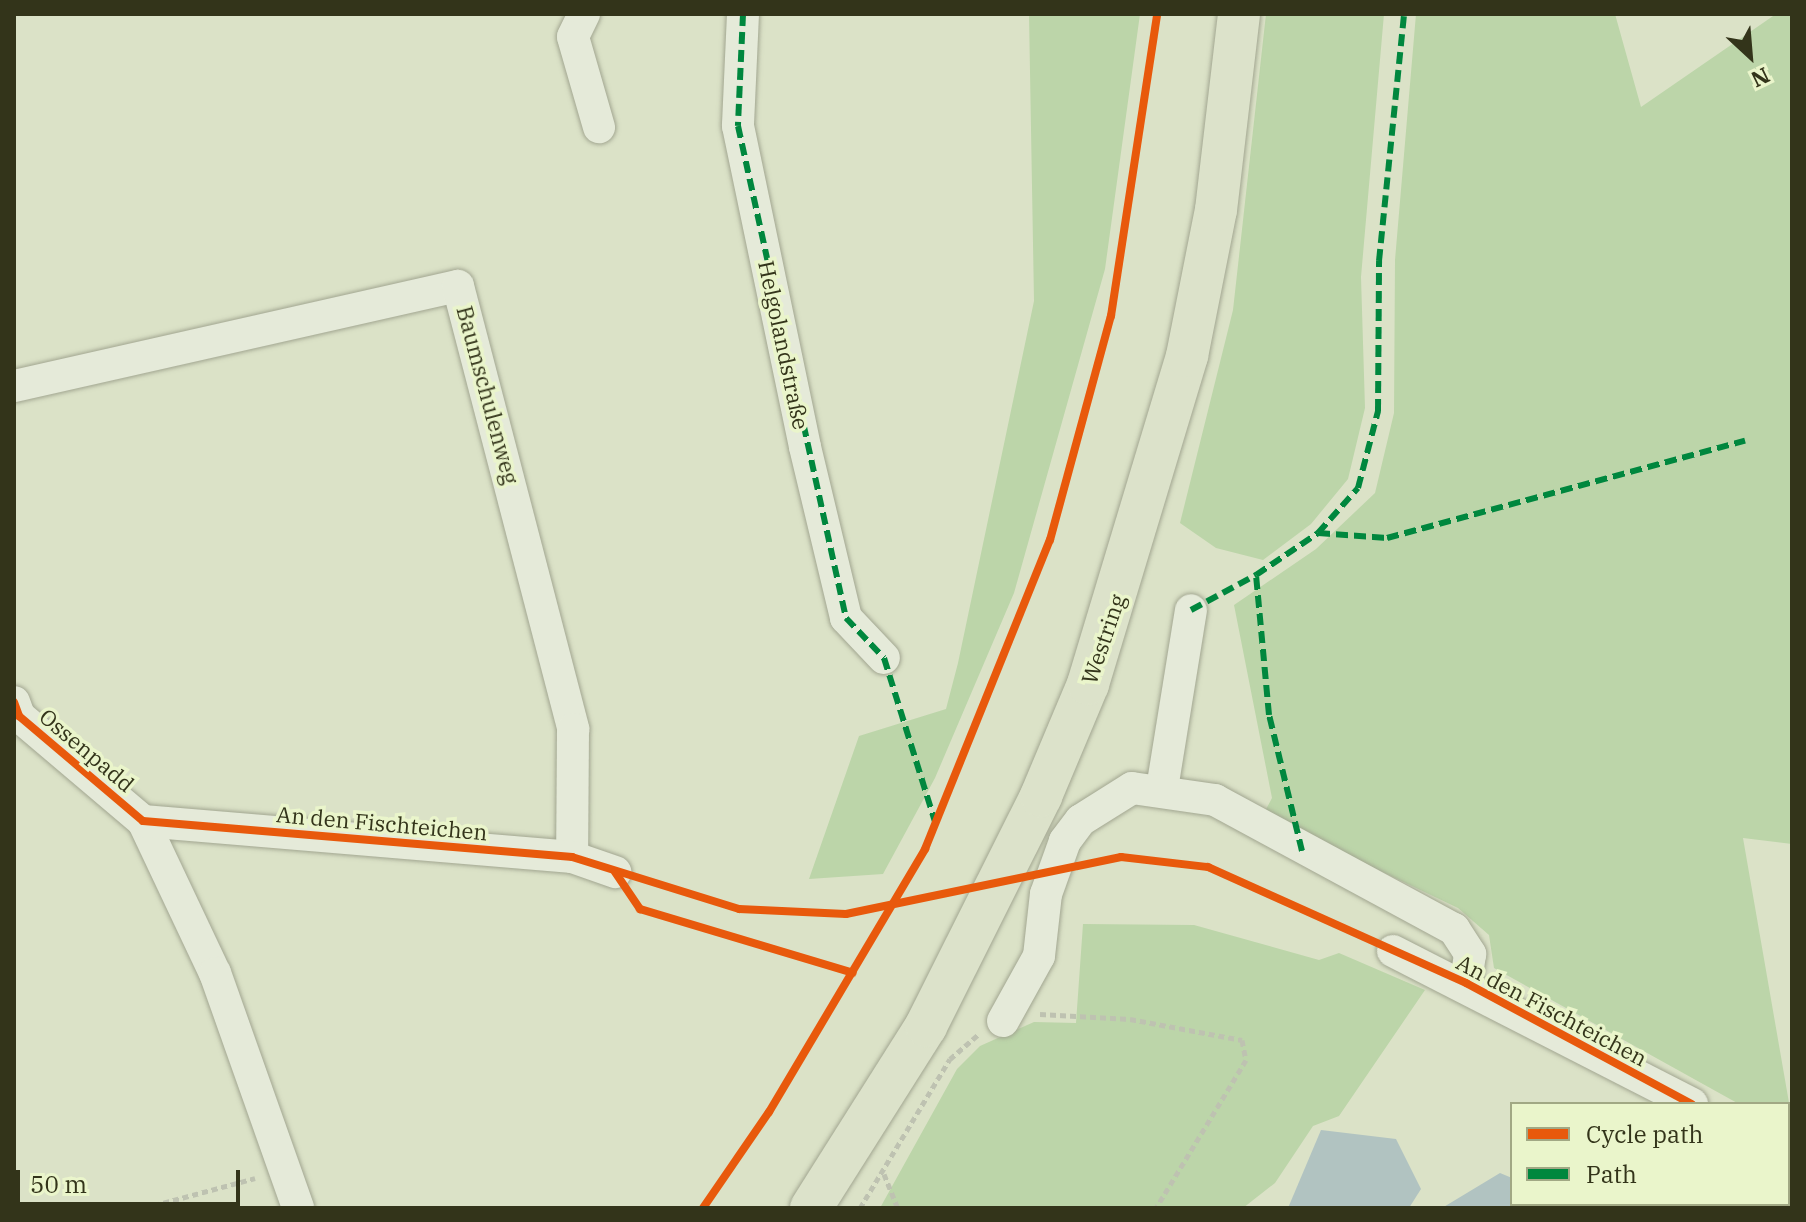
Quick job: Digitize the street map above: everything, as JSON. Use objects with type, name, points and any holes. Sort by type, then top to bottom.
[{"type":"main road","name":"Westring","points":[[811,1208],[933,1012],[1035,809],[1088,684],[1187,356],[1216,210],[1239,14]]},
{"type":"street","points":[[584,14],[573,37],[599,127]]},
{"type":"street","name":"Helgolandstraße","points":[[743,14],[738,126],[805,447],[846,618],[884,658]]},
{"type":"street","name":"Baumschulenweg","points":[[14,386],[458,286],[573,729],[572,857]]},
{"type":"street","points":[[1162,789],[1191,610]]},
{"type":"street","name":"Ossenpadd","points":[[16,712],[143,821],[215,973],[298,1208]]},
{"type":"street","points":[[1003,1021],[1039,956],[1046,894],[1065,841],[1105,801],[1132,788],[1162,789],[1215,800],[1454,929],[1470,954],[1466,983]]},
{"type":"street","name":"An den Fischteichen","points":[[143,821],[572,857],[615,872]]},
{"type":"street","name":"An den Fischteichen","points":[[1393,951],[1466,983],[1688,1102]]},
{"type":"path","points":[[860,1208],[950,1059],[1003,1021],[1034,1014],[1130,1019],[1242,1040],[1246,1060],[1156,1208]]},
{"type":"path","points":[[144,1208],[284,1171]]},
{"type":"path","points":[[883,1173],[898,1208]]},
{"type":"green space","points":[[1029,14],[1140,14],[1105,269],[1014,593],[935,778],[883,874],[809,879],[859,736],[946,709],[958,663],[1034,301]]},
{"type":"green space","points":[[1266,14],[1384,14],[1361,277],[1365,408],[1348,479],[1311,524],[1263,560],[1216,548],[1180,523],[1233,310]]},
{"type":"green space","points":[[1416,14],[1615,14],[1641,107],[1776,14],[1792,14],[1792,844],[1743,838],[1789,1102],[1735,1102],[1494,968],[1489,935],[1458,908],[1263,815],[1272,798],[1234,605],[1316,549],[1375,493],[1394,413],[1395,260]]},
{"type":"green space","points":[[1083,924],[1194,925],[1319,960],[1339,953],[1425,990],[1339,1116],[1313,1126],[1275,1183],[1243,1208],[880,1208],[957,1069],[980,1046],[1034,1022],[1076,1023]]},
{"type":"shaded area","points":[[1321,1130],[1396,1139],[1421,1189],[1409,1208],[1288,1208]]},
{"type":"shaded area","points":[[1500,1173],[1510,1177],[1510,1206],[1537,1208],[1442,1208]]},
{"type":"shaded area","points":[[1790,1204],[1792,1208],[1708,1206]]},
{"type":"marked path","points":[[743,14],[738,126],[846,618],[884,658],[935,822]]},
{"type":"marked path","points":[[1302,851],[1269,715],[1256,575],[1318,533],[1358,488],[1378,411],[1379,261],[1404,14]]},
{"type":"marked path","points":[[1318,533],[1387,538],[1745,441]]},
{"type":"marked path","points":[[1191,610],[1256,575]]},
{"type":"cycle path","points":[[703,1208],[769,1112],[925,849],[1050,540],[1111,316],[1157,14]]},
{"type":"cycle path","points":[[14,702],[19,716],[143,821],[572,857],[739,909],[846,914],[1121,857],[1208,867],[1466,983],[1688,1102]]},
{"type":"cycle path","points":[[615,872],[640,909],[853,973]]}]
